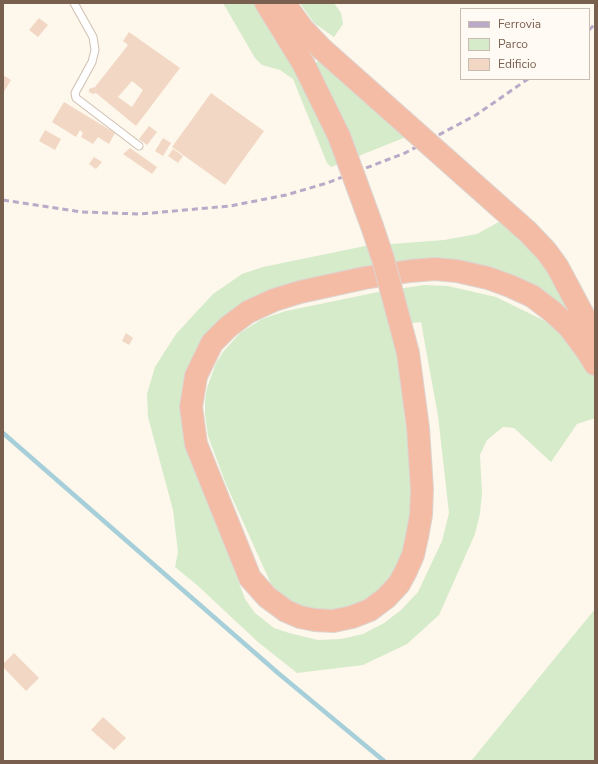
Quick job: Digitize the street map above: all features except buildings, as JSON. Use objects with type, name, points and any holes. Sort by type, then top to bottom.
[{"type":"highway","points":[[266,3],[303,63],[339,136],[383,259],[408,353],[418,428],[422,489],[421,515],[418,537],[413,555],[399,584],[386,598],[370,610],[352,617],[333,621],[315,620],[286,611],[267,597],[250,578],[196,444],[191,407],[196,376],[212,343],[228,327],[248,312],[274,300],[300,292],[364,278],[410,270],[435,269],[457,271],[488,278],[532,296],[553,312],[569,327],[595,364]]},
{"type":"highway","points":[[284,3],[302,28],[322,49],[528,232],[546,251],[557,266],[595,338]]},
{"type":"lane","points":[[74,3],[93,37],[95,50],[92,62],[76,93],[76,98],[139,146]]},
{"type":"green space","points":[[223,3],[255,3],[296,69],[326,59],[411,135],[331,167],[327,163],[293,79],[280,70],[262,65],[255,58]]},
{"type":"green space","points":[[300,3],[334,3],[341,13],[343,24],[334,37],[314,23]]},
{"type":"green space","points":[[506,218],[540,250],[568,309],[547,294],[517,278],[466,264],[228,314],[185,440],[245,599],[255,613],[274,628],[318,640],[341,639],[363,634],[384,623],[401,610],[418,592],[442,541],[449,513],[438,416],[421,322],[393,325],[401,365],[404,412],[412,479],[414,524],[402,572],[353,611],[314,611],[290,601],[280,594],[271,584],[226,484],[208,436],[205,401],[207,388],[216,363],[223,352],[240,333],[262,319],[286,311],[378,292],[424,285],[448,286],[496,297],[545,321],[574,346],[595,372],[595,418],[577,424],[551,462],[514,428],[503,427],[487,440],[480,455],[482,494],[480,513],[475,534],[439,615],[407,644],[363,665],[297,673],[258,642],[197,585],[175,567],[178,552],[173,510],[148,417],[147,394],[155,367],[176,334],[213,294],[242,274],[263,267],[365,246],[444,240],[477,234]]},
{"type":"green space","points":[[595,609],[595,761],[471,761]]},
{"type":"waterway","points":[[3,433],[278,673],[384,761]]},
{"type":"railway","points":[[590,29],[595,24]]},
{"type":"railway","points":[[3,200],[82,212],[140,214],[230,206],[286,195],[327,183],[405,153],[476,115],[527,80]]}]
